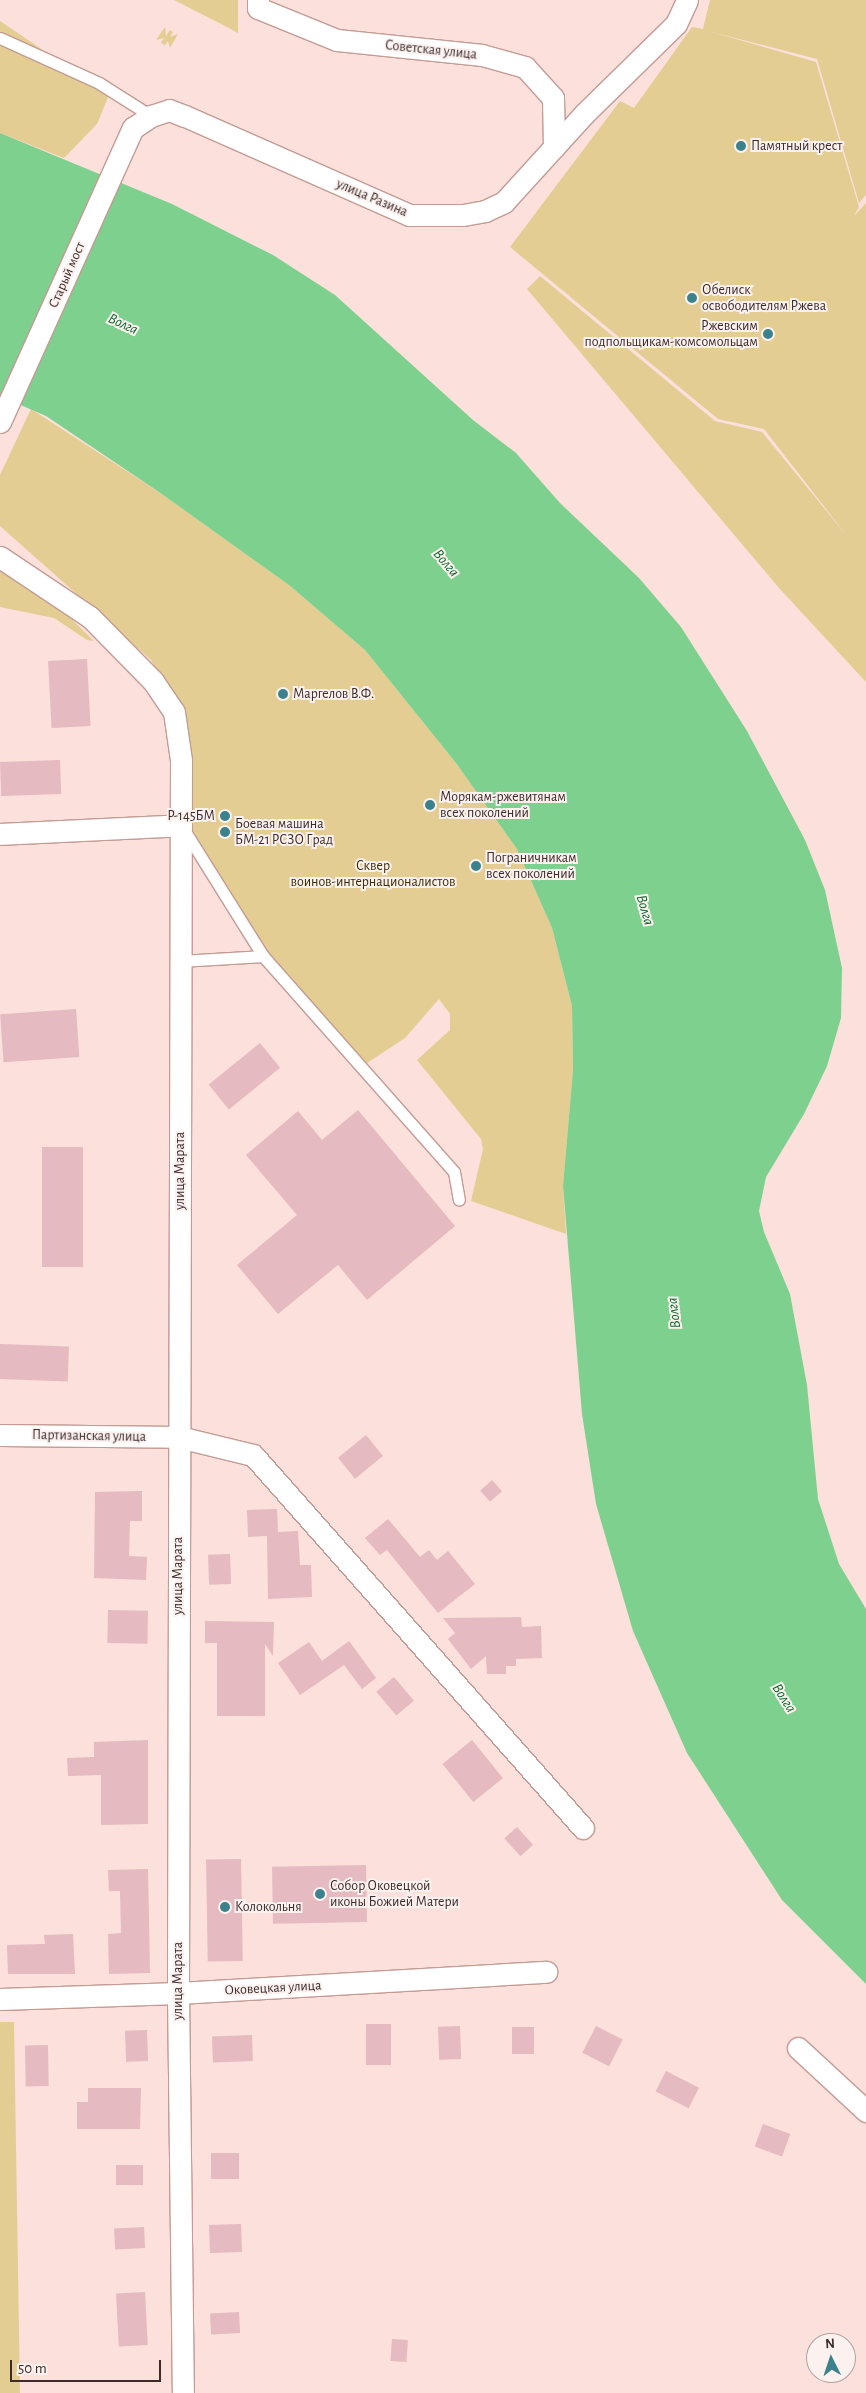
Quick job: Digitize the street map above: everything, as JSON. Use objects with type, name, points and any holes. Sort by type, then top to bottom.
[{"type":"street","name":"улица Разина","points":[[133,128],[151,116],[169,110],[409,215],[463,215],[485,211],[504,202],[554,147],[676,24],[687,0]]},
{"type":"street","name":"Советская улица","points":[[258,4],[337,40],[482,55],[525,67],[553,98],[554,147]]},
{"type":"street","name":"Старый мост","points":[[0,422],[133,128]]},
{"type":"street","name":"улица Марата","points":[[0,557],[90,617],[153,681],[174,712],[181,760],[178,1993],[182,2393]]},
{"type":"street","points":[[0,834],[181,825]]},
{"type":"street","name":"Партизанская улица","points":[[0,1435],[178,1437],[253,1455],[583,1828]]},
{"type":"street","name":"Оковецкая улица","points":[[0,1999],[178,1993],[546,1972]]},
{"type":"street","points":[[798,2048],[866,2111]]},
{"type":"lane","points":[[0,38],[99,83],[151,116]]},
{"type":"lane","points":[[181,825],[263,956],[454,1172],[459,1200]]},
{"type":"lane","points":[[180,961],[263,956]]},
{"type":"green space","points":[[174,0],[238,0],[238,33],[225,26]]},
{"type":"green space","points":[[710,0],[866,0],[866,195],[859,203],[817,59],[708,31],[816,62],[859,207],[854,216],[866,203],[866,682],[779,588],[527,289],[540,276],[715,421],[762,432],[847,536],[764,429],[718,419],[510,247],[620,101],[634,108],[692,27],[703,29]]},
{"type":"green space","points":[[0,21],[109,95],[97,124],[64,158],[0,133]]},
{"type":"green space","points":[[165,27],[166,36],[170,30],[173,32],[170,37],[178,34],[170,48],[168,41],[165,45],[161,43],[164,38],[156,40]]},
{"type":"green space","name":"Сквер воинов-интернационалистов","points":[[31,409],[159,492],[289,585],[365,650],[456,763],[517,849],[552,928],[572,1006],[573,1070],[563,1186],[566,1234],[471,1201],[483,1149],[481,1139],[417,1060],[450,1030],[450,1014],[439,999],[405,1038],[364,1065],[269,955],[193,836],[175,704],[151,660],[0,526],[0,475]]},
{"type":"green space","points":[[0,565],[58,606],[94,641],[87,640],[54,618],[0,607]]},
{"type":"green space","points":[[0,2022],[14,2022],[20,2393],[0,2393]]},
{"type":"water","name":"Волга","points":[[0,133],[172,204],[273,255],[335,295],[473,420],[516,453],[560,503],[639,578],[681,627],[747,731],[805,840],[825,890],[842,968],[841,1018],[827,1066],[804,1114],[766,1177],[759,1211],[764,1232],[790,1294],[807,1385],[818,1499],[839,1564],[866,1609],[866,1984],[782,1900],[687,1753],[633,1631],[596,1504],[582,1414],[563,1186],[573,1070],[572,1006],[552,928],[517,849],[456,763],[365,650],[289,585],[159,492],[46,416],[0,396]]},
{"type":"building","points":[[87,659],[91,726],[52,728],[48,661]]},
{"type":"building","points":[[60,760],[61,794],[1,796],[0,762]]},
{"type":"building","points":[[76,1009],[79,1057],[4,1062],[0,1014]]},
{"type":"building","points":[[260,1043],[280,1068],[229,1109],[209,1085]]},
{"type":"building","points":[[358,1110],[455,1226],[367,1300],[338,1265],[278,1314],[237,1265],[297,1215],[246,1155],[298,1111],[322,1140]]},
{"type":"building","points":[[42,1147],[83,1147],[83,1267],[42,1267]]},
{"type":"building","points":[[0,1344],[69,1346],[68,1381],[0,1379]]},
{"type":"building","points":[[366,1435],[383,1456],[355,1479],[338,1458]]},
{"type":"building","points":[[492,1480],[502,1491],[490,1502],[480,1491]]},
{"type":"building","points":[[142,1491],[142,1521],[130,1521],[129,1556],[147,1557],[146,1580],[94,1578],[95,1492]]},
{"type":"building","points":[[277,1509],[278,1532],[298,1531],[300,1565],[311,1565],[312,1597],[268,1599],[267,1536],[248,1537],[247,1510]]},
{"type":"building","points":[[388,1519],[420,1557],[429,1550],[437,1560],[448,1551],[475,1584],[438,1613],[387,1550],[380,1555],[365,1538]]},
{"type":"building","points":[[230,1554],[231,1584],[209,1585],[208,1555]]},
{"type":"building","points":[[108,1610],[148,1611],[147,1644],[107,1643]]},
{"type":"building","points":[[521,1617],[522,1627],[541,1626],[542,1658],[516,1659],[516,1666],[506,1666],[506,1674],[487,1674],[486,1656],[471,1669],[448,1639],[455,1633],[443,1618]]},
{"type":"building","points":[[205,1621],[274,1622],[273,1656],[265,1644],[265,1716],[217,1716],[217,1643],[205,1643]]},
{"type":"building","points":[[349,1641],[376,1678],[362,1689],[344,1665],[300,1695],[278,1663],[309,1642],[322,1661]]},
{"type":"building","points":[[394,1677],[414,1701],[396,1716],[376,1692]]},
{"type":"building","points":[[148,1740],[148,1824],[101,1825],[101,1775],[68,1776],[67,1758],[94,1757],[94,1742]]},
{"type":"building","points":[[472,1740],[503,1778],[473,1802],[442,1764]]},
{"type":"building","points":[[517,1827],[533,1845],[520,1856],[504,1838]]},
{"type":"building","name":"Колокольня","points":[[241,1859],[243,1961],[208,1962],[206,1860]]},
{"type":"building","name":"Собор Оковецкой иконы Божией Матери","points":[[366,1865],[367,1922],[273,1924],[272,1867]]},
{"type":"building","points":[[148,1869],[150,1973],[109,1974],[108,1934],[121,1933],[120,1891],[109,1891],[108,1870]]},
{"type":"building","points":[[73,1934],[75,1974],[8,1974],[7,1945],[45,1944],[44,1935]]},
{"type":"building","points":[[366,2024],[391,2024],[391,2065],[366,2065]]},
{"type":"building","points":[[460,2026],[461,2059],[439,2060],[438,2027]]},
{"type":"building","points":[[596,2026],[623,2040],[609,2066],[582,2053]]},
{"type":"building","points":[[512,2027],[534,2027],[534,2054],[512,2054]]},
{"type":"building","points":[[147,2030],[148,2061],[126,2062],[125,2031]]},
{"type":"building","points":[[252,2035],[253,2061],[213,2062],[212,2036]]},
{"type":"building","points":[[25,2045],[48,2045],[49,2086],[26,2086]]},
{"type":"building","points":[[666,2071],[699,2088],[689,2108],[656,2091]]},
{"type":"building","points":[[88,2088],[141,2088],[140,2129],[77,2129],[77,2102],[88,2102]]},
{"type":"building","points":[[763,2124],[790,2134],[782,2156],[755,2147]]},
{"type":"building","points":[[211,2153],[239,2153],[239,2179],[211,2179]]},
{"type":"building","points":[[116,2165],[143,2165],[143,2185],[116,2185]]},
{"type":"building","points":[[241,2224],[242,2252],[210,2253],[209,2225]]},
{"type":"building","points":[[144,2227],[145,2248],[115,2250],[114,2229]]},
{"type":"building","points":[[145,2292],[148,2345],[119,2346],[116,2294]]},
{"type":"building","points":[[239,2312],[240,2333],[211,2334],[210,2314]]},
{"type":"building","points":[[392,2339],[408,2340],[406,2362],[390,2361]]},
{"type":"place","name":"Памятный крест","points":[[741,146]]},
{"type":"place","name":"Обелиск освободителям Ржева","points":[[692,298]]},
{"type":"place","name":"Ржевским подпольщикам-комсомольцам","points":[[768,334]]},
{"type":"place","name":"Маргелов В.Ф.","points":[[283,694]]},
{"type":"place","name":"Морякам-ржевитянам всех поколений","points":[[430,805]]},
{"type":"place","name":"Р-145БМ","points":[[225,816]]},
{"type":"place","name":"Боевая машина БМ-21 РСЗО Град","points":[[225,832]]},
{"type":"place","name":"Пограничникам всех поколений","points":[[476,866]]},
{"type":"place","name":"Собор Оковецкой иконы Божией Матери","points":[[320,1894]]},
{"type":"place","name":"Колокольня","points":[[225,1907]]}]
